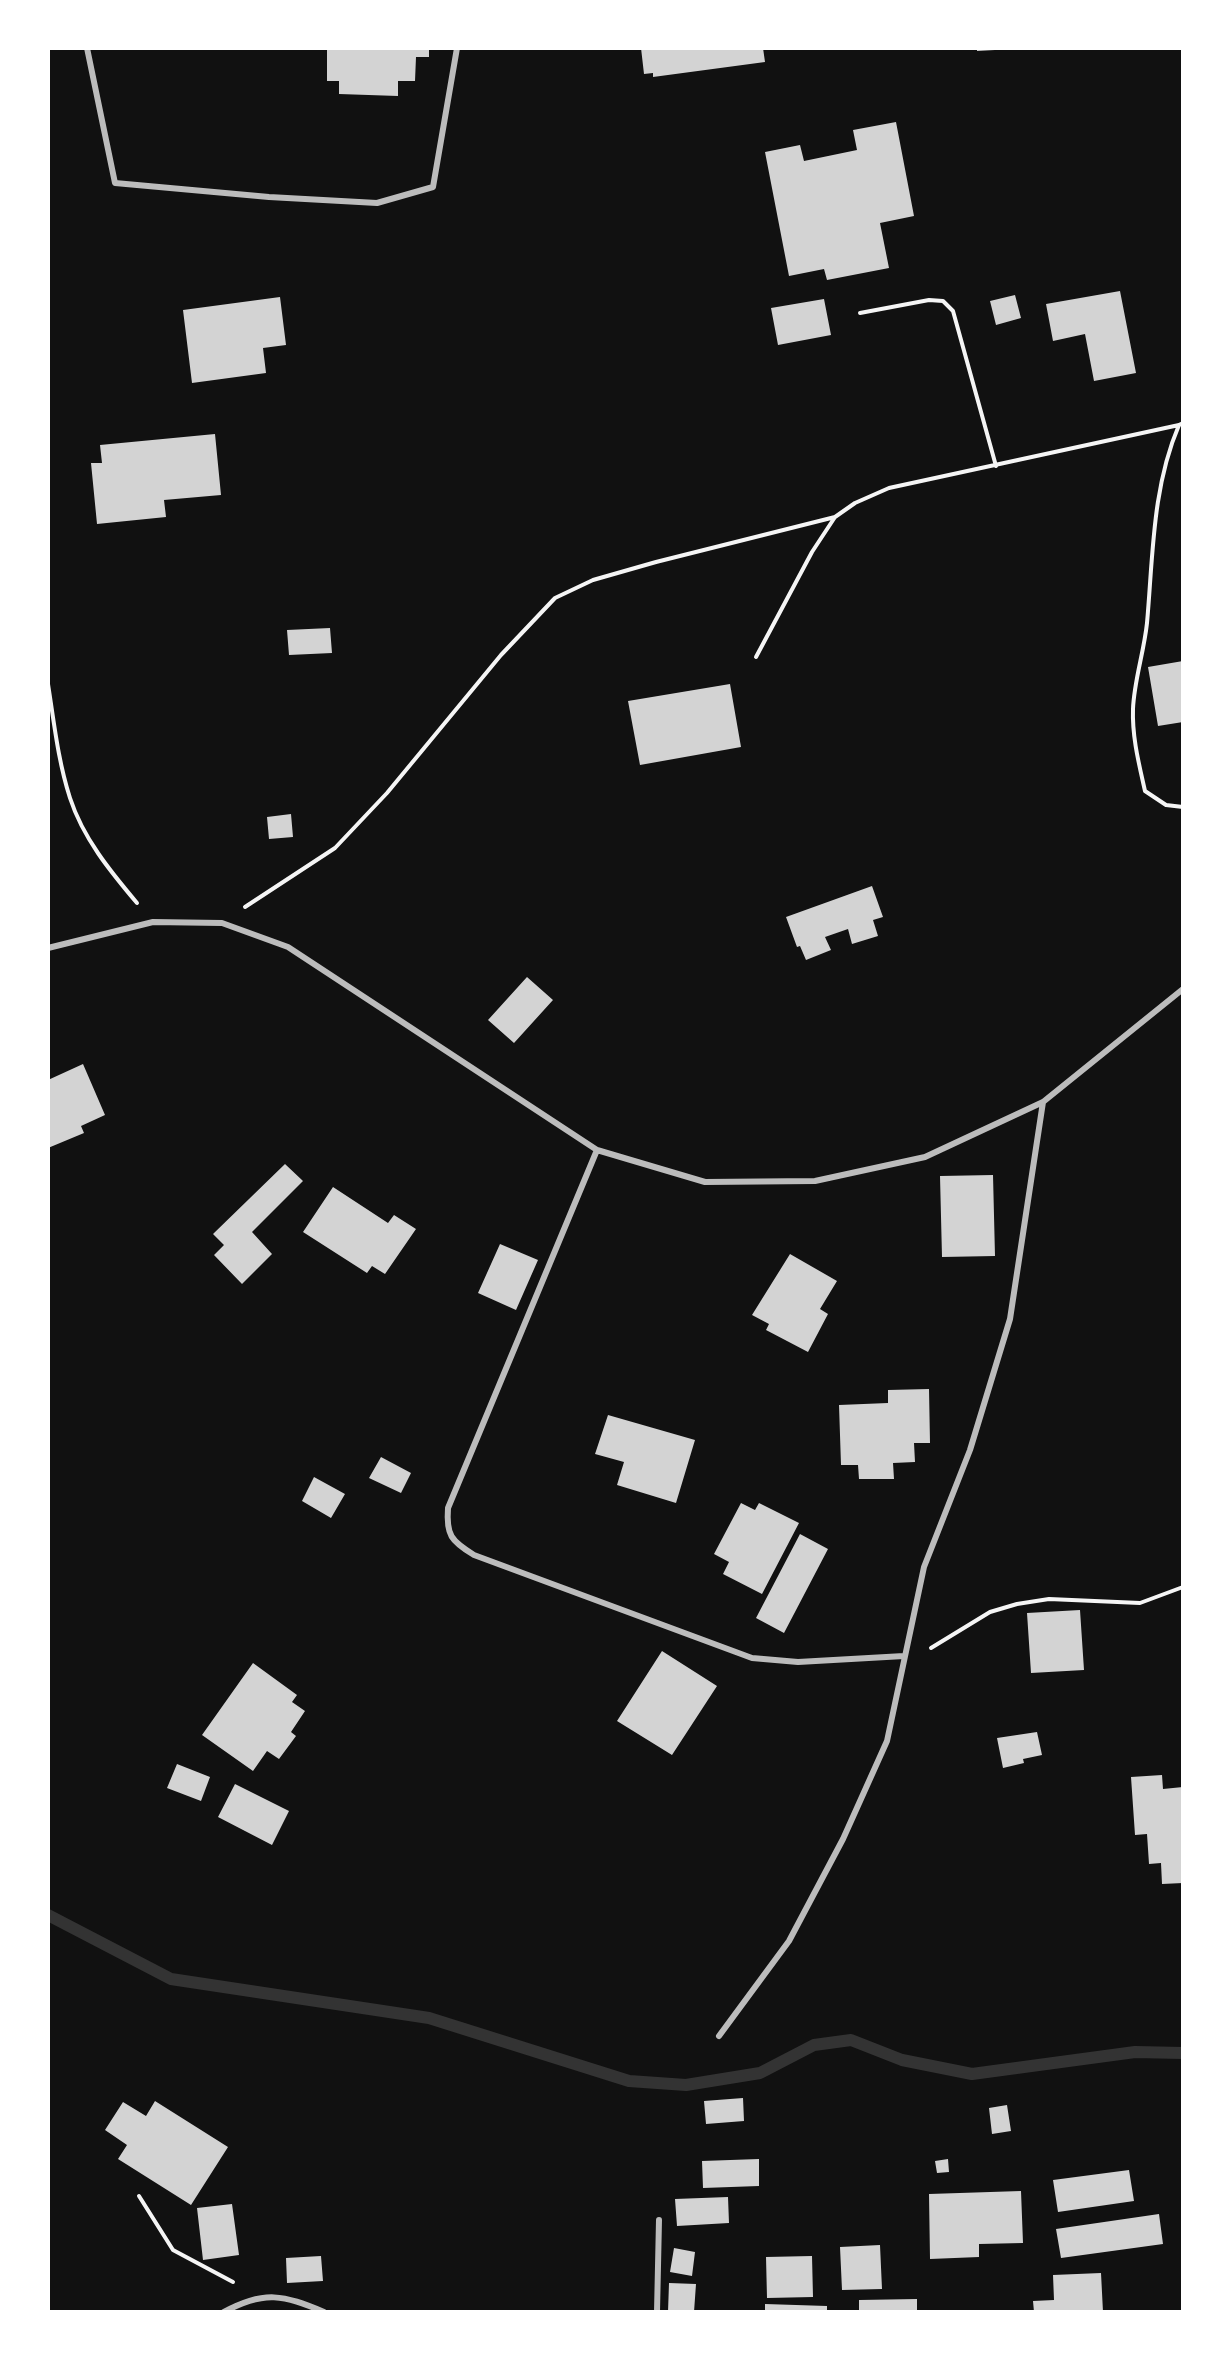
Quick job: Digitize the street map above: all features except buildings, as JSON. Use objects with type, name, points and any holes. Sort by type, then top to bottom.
[{"type":"street","points":[[87,48],[115,183],[269,197],[377,203],[433,187],[457,48]]},
{"type":"street","points":[[48,948],[153,922],[222,923],[288,947],[597,1150],[705,1182],[815,1180],[925,1157],[1043,1102],[1183,989]]},
{"type":"street","points":[[719,2036],[789,1941],[843,1839],[887,1742],[924,1567],[970,1450],[1010,1319],[1043,1102]]},
{"type":"street","points":[[597,1150],[448,1508],[447,1525],[454,1542],[474,1555],[752,1658],[798,1662],[904,1656]]},
{"type":"street","points":[[657,2312],[659,2220]]},
{"type":"street","points":[[224,2312],[260,2296],[299,2301],[324,2312]]},
{"type":"path","points":[[860,314],[929,300],[943,301],[953,311],[996,466]]},
{"type":"path","points":[[222,923],[335,848],[387,793],[501,655],[555,598],[593,580],[835,517],[855,503],[889,488],[1181,424]]},
{"type":"path","points":[[1181,424],[1167,453],[1153,537],[1147,625],[1133,709],[1136,754],[1145,790],[1166,805],[1183,807]]},
{"type":"path","points":[[756,657],[812,552],[835,517]]},
{"type":"path","points":[[48,684],[58,751],[70,800],[86,835],[108,869],[153,922]]},
{"type":"path","points":[[904,1656],[922,1652],[934,1646],[990,1612],[1017,1604],[1049,1599],[1140,1603],[1183,1587]]},
{"type":"path","points":[[139,2196],[174,2250],[260,2296]]},
{"type":"waterway","points":[[48,1915],[171,1979],[429,2018],[629,2081],[686,2085],[760,2073],[814,2045],[851,2040],[902,2060],[972,2074],[1135,2052],[1183,2053]]}]
